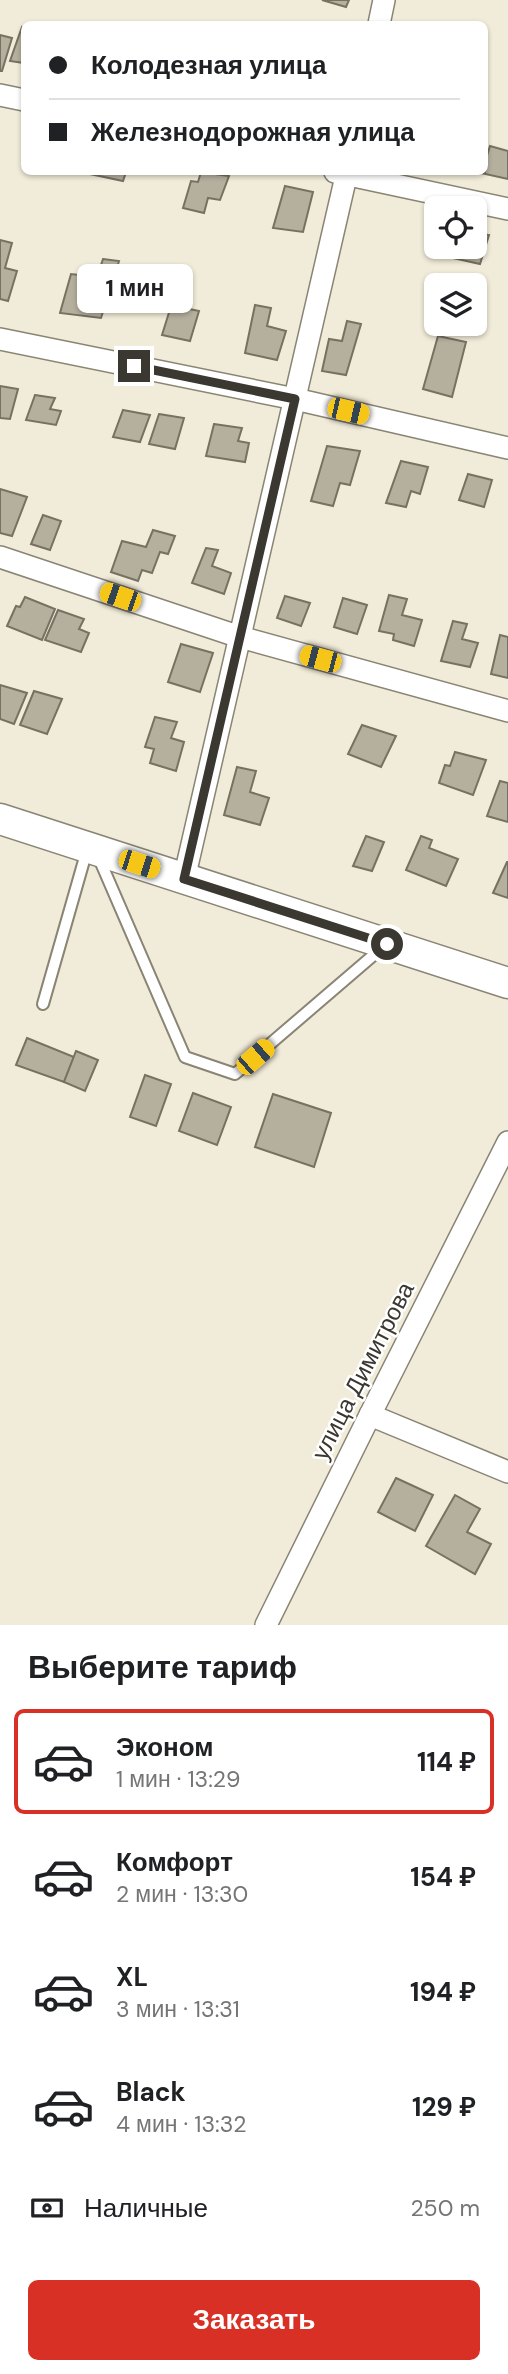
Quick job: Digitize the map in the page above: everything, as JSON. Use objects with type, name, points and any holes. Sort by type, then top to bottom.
[{"type":"main road","points":[[0,819],[508,983]]},
{"type":"street","points":[[380,21],[384,0]]},
{"type":"street","points":[[0,95],[21,99]]},
{"type":"street","points":[[184,879],[295,399],[342,175]]},
{"type":"street","points":[[356,175],[508,209]]},
{"type":"street","points":[[0,339],[295,399],[508,449]]},
{"type":"street","points":[[0,557],[240,637],[508,711]]},
{"type":"street","name":"улица Димитрова","points":[[267,1625],[508,1142]]},
{"type":"street","points":[[370,1415],[508,1472]]},
{"type":"lane","points":[[91,849],[185,1057],[235,1074],[387,944]]},
{"type":"lane","points":[[43,1004],[91,849]]},
{"type":"building","points":[[322,0],[349,0],[346,7]]},
{"type":"building","points":[[21,30],[21,63],[10,61]]},
{"type":"building","points":[[0,35],[12,38],[2,71],[0,71]]},
{"type":"building","points":[[490,146],[508,151],[508,179],[488,175]]},
{"type":"building","points":[[95,175],[125,175],[123,181]]},
{"type":"building","points":[[200,175],[229,176],[220,200],[208,198],[204,213],[183,208],[191,181],[198,182]]},
{"type":"building","points":[[285,186],[313,192],[303,232],[273,228]]},
{"type":"building","points":[[0,240],[12,243],[5,268],[17,271],[8,301],[0,299]]},
{"type":"building","points":[[103,259],[119,261],[101,318],[60,313],[71,274],[97,277]]},
{"type":"building","points":[[458,259],[482,259],[480,264]]},
{"type":"building","points":[[176,290],[185,291],[180,307],[199,311],[190,341],[162,335]]},
{"type":"building","points":[[255,305],[271,308],[267,326],[286,331],[277,360],[245,353]]},
{"type":"building","points":[[347,321],[361,324],[346,375],[322,371],[329,339],[342,341]]},
{"type":"building","points":[[438,336],[466,342],[452,397],[423,389]]},
{"type":"building","points":[[0,386],[18,389],[10,419],[0,418]]},
{"type":"building","points":[[35,395],[55,398],[50,409],[61,411],[56,425],[26,420]]},
{"type":"building","points":[[123,410],[150,415],[140,442],[113,437]]},
{"type":"building","points":[[159,414],[184,418],[175,449],[149,444]]},
{"type":"building","points":[[214,424],[242,428],[238,441],[249,443],[245,462],[206,456]]},
{"type":"building","points":[[327,446],[360,451],[350,485],[340,483],[333,506],[311,501]]},
{"type":"building","points":[[401,461],[428,467],[420,494],[411,491],[406,507],[386,503]]},
{"type":"building","points":[[468,474],[492,480],[484,507],[459,500]]},
{"type":"building","points":[[0,489],[27,497],[12,536],[0,533]]},
{"type":"building","points":[[43,515],[61,521],[50,550],[31,544]]},
{"type":"building","points":[[153,530],[175,536],[168,554],[160,552],[152,573],[142,570],[138,581],[111,572],[122,541],[146,547]]},
{"type":"building","points":[[206,548],[218,550],[212,566],[231,573],[224,594],[192,583]]},
{"type":"building","points":[[389,595],[407,599],[402,615],[422,620],[414,646],[393,640],[394,634],[379,631]]},
{"type":"building","points":[[285,596],[310,603],[301,626],[277,618]]},
{"type":"building","points":[[25,597],[55,609],[42,640],[7,626],[16,606],[20,607]]},
{"type":"building","points":[[343,598],[367,605],[357,634],[334,627]]},
{"type":"building","points":[[58,610],[84,619],[79,629],[89,633],[81,652],[45,640]]},
{"type":"building","points":[[453,621],[467,624],[462,639],[478,643],[470,667],[441,661]]},
{"type":"building","points":[[500,635],[508,637],[508,678],[491,674]]},
{"type":"building","points":[[181,644],[213,653],[200,692],[168,682]]},
{"type":"building","points":[[0,685],[27,693],[14,724],[0,719]]},
{"type":"building","points":[[34,691],[62,699],[47,734],[20,725]]},
{"type":"building","points":[[155,717],[177,722],[171,738],[184,742],[176,771],[150,763],[154,749],[145,747]]},
{"type":"building","points":[[362,725],[396,736],[381,767],[348,754]]},
{"type":"building","points":[[455,752],[486,760],[473,795],[439,783],[445,765],[450,766]]},
{"type":"building","points":[[237,767],[256,771],[250,792],[269,798],[260,825],[224,815]]},
{"type":"building","points":[[500,781],[508,783],[508,822],[487,816]]},
{"type":"building","points":[[366,836],[384,842],[372,871],[353,866]]},
{"type":"building","points":[[421,836],[432,840],[429,848],[458,859],[446,886],[406,870]]},
{"type":"building","points":[[508,862],[508,898],[493,893]]},
{"type":"building","points":[[27,1038],[74,1057],[64,1082],[16,1065]]},
{"type":"building","points":[[76,1051],[98,1060],[85,1091],[64,1082]]},
{"type":"building","points":[[145,1075],[171,1084],[156,1126],[130,1117]]},
{"type":"building","points":[[193,1093],[231,1107],[217,1145],[179,1131]]},
{"type":"building","points":[[273,1094],[331,1113],[314,1167],[255,1147]]},
{"type":"building","points":[[396,1478],[433,1495],[415,1531],[378,1512]]},
{"type":"building","points":[[455,1495],[480,1509],[467,1532],[491,1544],[475,1574],[426,1546]]},
{"type":"route","points":[[134,366],[295,399],[184,879],[387,944]]}]
